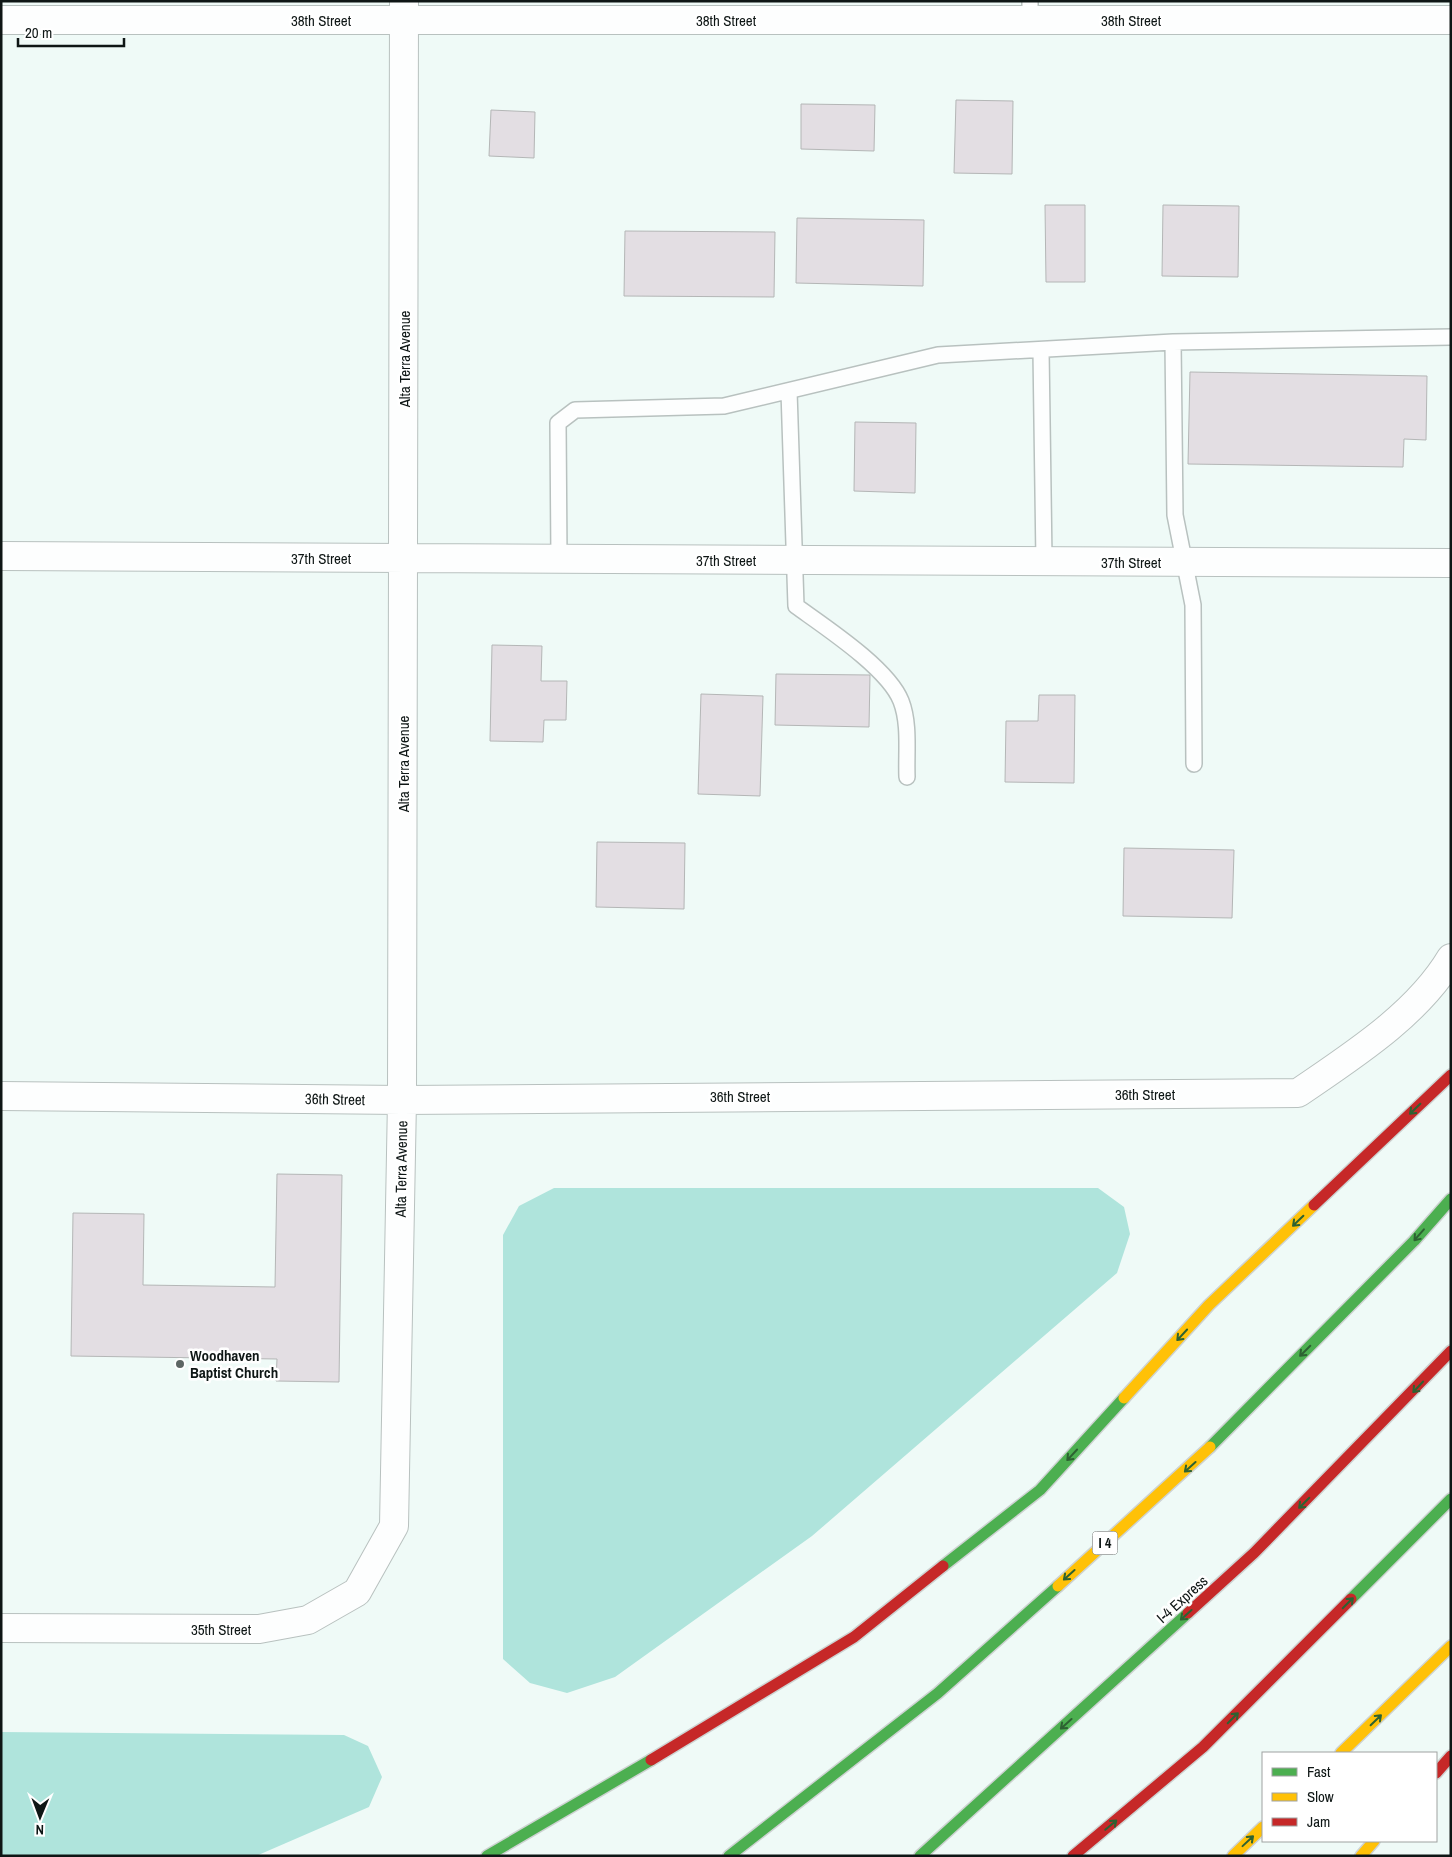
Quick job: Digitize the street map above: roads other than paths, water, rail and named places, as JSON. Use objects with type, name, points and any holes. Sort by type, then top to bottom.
[{"type":"highway","points":[[487,1856],[610,1785],[854,1637],[1040,1490],[1209,1306],[1451,1075]]},
{"type":"highway","name":"I 4","points":[[729,1856],[938,1692],[1197,1461],[1414,1241],[1451,1199]]},
{"type":"highway","name":"I-4 Express","points":[[920,1856],[1254,1554],[1451,1351]]},
{"type":"highway","points":[[1073,1856],[1203,1747],[1451,1500]]},
{"type":"highway","points":[[1342,1752],[1451,1646]]},
{"type":"highway","points":[[1437,1771],[1451,1756]]},
{"type":"highway","points":[[1233,1856],[1262,1828]]},
{"type":"highway","points":[[1360,1856],[1373,1842]]},
{"type":"street","name":"38th Street","points":[[1,20],[404,11],[1030,10],[1451,20]]},
{"type":"street","name":"Alta Terra Avenue","points":[[394,1526],[402,1100],[404,11]]},
{"type":"street","name":"37th Street","points":[[1,556],[1451,563]]},
{"type":"street","name":"36th Street","points":[[1,1096],[402,1100],[1298,1093],[1370,1044],[1444,968]]},
{"type":"street","name":"35th Street","points":[[1,1628],[259,1629],[308,1620],[357,1592],[394,1526]]},
{"type":"lane","points":[[559,559],[558,423],[574,410],[724,406],[938,355],[1173,342],[1451,337]]},
{"type":"lane","points":[[1173,342],[1175,515],[1194,605],[1194,764]]},
{"type":"lane","points":[[1040,350],[1044,562]]},
{"type":"lane","points":[[789,391],[796,606],[854,650],[888,681],[900,700],[906,720],[907,777]]},
{"type":"water","points":[[554,1188],[1098,1188],[1124,1207],[1130,1234],[1117,1273],[812,1536],[615,1677],[567,1693],[530,1683],[503,1659],[503,1235],[519,1206]]},
{"type":"water","points":[[1,1732],[344,1735],[368,1746],[382,1777],[369,1807],[256,1856],[1,1856]]},
{"type":"place","name":"Woodhaven Baptist Church","points":[[180,1364]]}]
